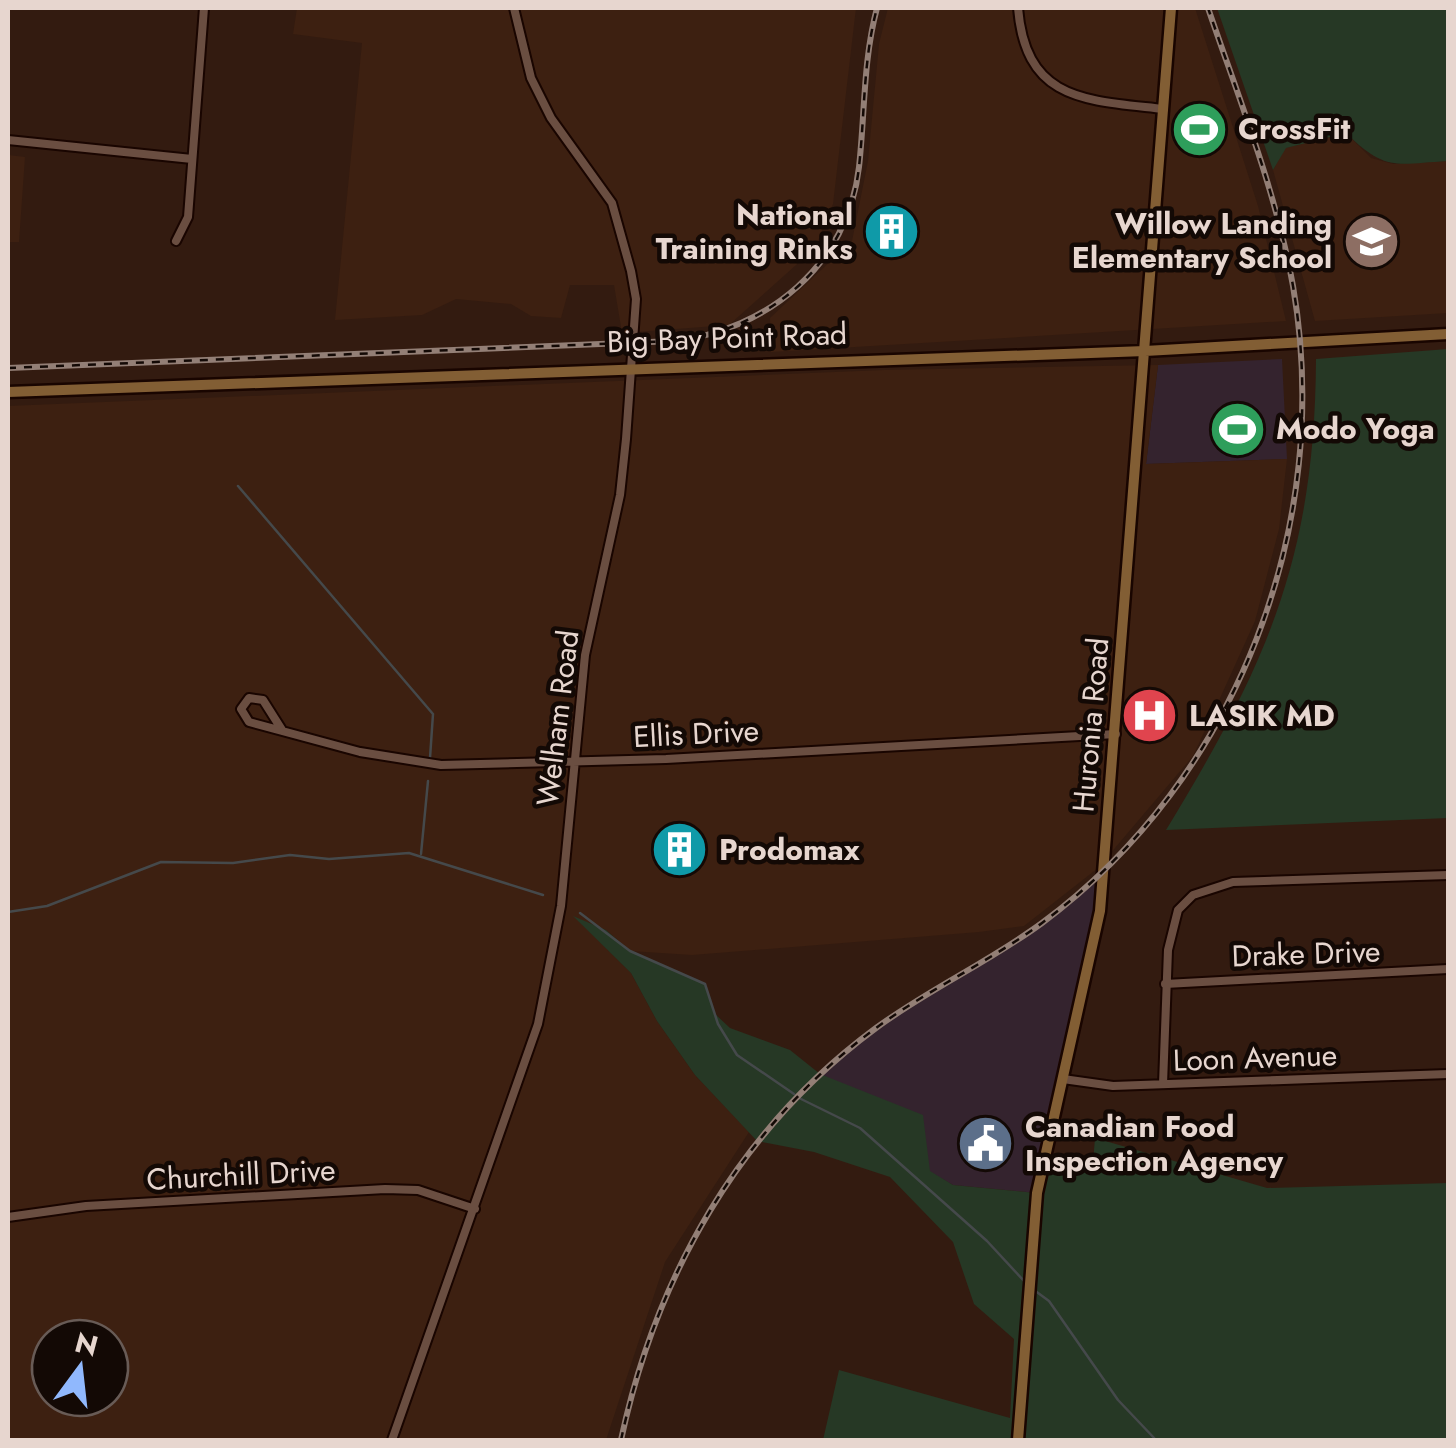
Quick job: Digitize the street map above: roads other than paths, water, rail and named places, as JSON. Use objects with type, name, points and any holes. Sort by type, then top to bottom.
[{"type":"main road","name":"Huronia Road","points":[[1018,1440],[1037,1193],[1100,910],[1171,8]]},
{"type":"main road","name":"Big Bay Point Road","points":[[8,392],[1145,351],[1448,334]]},
{"type":"street","points":[[176,241],[188,216],[204,8]]},
{"type":"street","name":"Welham Road","points":[[392,1440],[538,1024],[555,947],[585,655],[620,495],[636,299],[612,203],[551,118],[530,78],[514,8]]},
{"type":"street","points":[[1018,8],[1028,58],[1045,80],[1070,95],[1164,108]]},
{"type":"street","points":[[8,140],[192,159]]},
{"type":"street","name":"Ellis Drive","points":[[282,730],[263,700],[249,698],[241,709],[249,722],[360,752],[440,765],[572,762],[1116,734]]},
{"type":"street","points":[[1163,1084],[1165,984],[1178,910],[1212,886],[1448,875]]},
{"type":"street","name":"Drake Drive","points":[[1165,984],[1448,969]]},
{"type":"street","name":"Loon Avenue","points":[[1063,1080],[1094,1086],[1448,1074]]},
{"type":"street","name":"Churchill Drive","points":[[8,1217],[86,1206],[385,1189],[418,1190],[474,1209]]},
{"type":"waterway","points":[[238,486],[433,714],[430,758]]},
{"type":"waterway","points":[[421,854],[428,781]]},
{"type":"waterway","points":[[8,912],[47,906],[161,862],[233,863],[290,855],[329,859],[409,853],[543,895]]},
{"type":"waterway","points":[[580,913],[630,951],[705,984],[718,1024],[737,1055],[794,1094]]},
{"type":"waterway","points":[[799,1098],[860,1128],[987,1241],[1024,1281]]},
{"type":"waterway","points":[[1034,1290],[1049,1301],[1118,1400],[1156,1440]]},
{"type":"railway","points":[[8,368],[674,341],[741,323],[798,287],[839,234],[852,202],[859,167],[867,67],[877,8]]},
{"type":"railway","points":[[621,1440],[636,1379],[681,1264],[710,1210],[744,1160],[783,1112],[827,1068],[876,1028],[1042,923],[1111,864],[1170,796],[1218,720],[1256,639],[1283,554],[1299,466],[1302,376],[1293,286],[1277,215],[1208,8]]},
{"type":"place","name":"CrossFit","points":[[1199,129]]},
{"type":"place","name":"National Training Rinks","points":[[892,232]]},
{"type":"place","name":"Willow Landing Elementary School","points":[[1371,241]]},
{"type":"place","name":"Modo Yoga","points":[[1237,429]]},
{"type":"place","name":"LASIK MD","points":[[1150,716]]},
{"type":"place","name":"Prodomax","points":[[680,850]]},
{"type":"place","name":"Canadian Food Inspection Agency","points":[[986,1144]]}]
